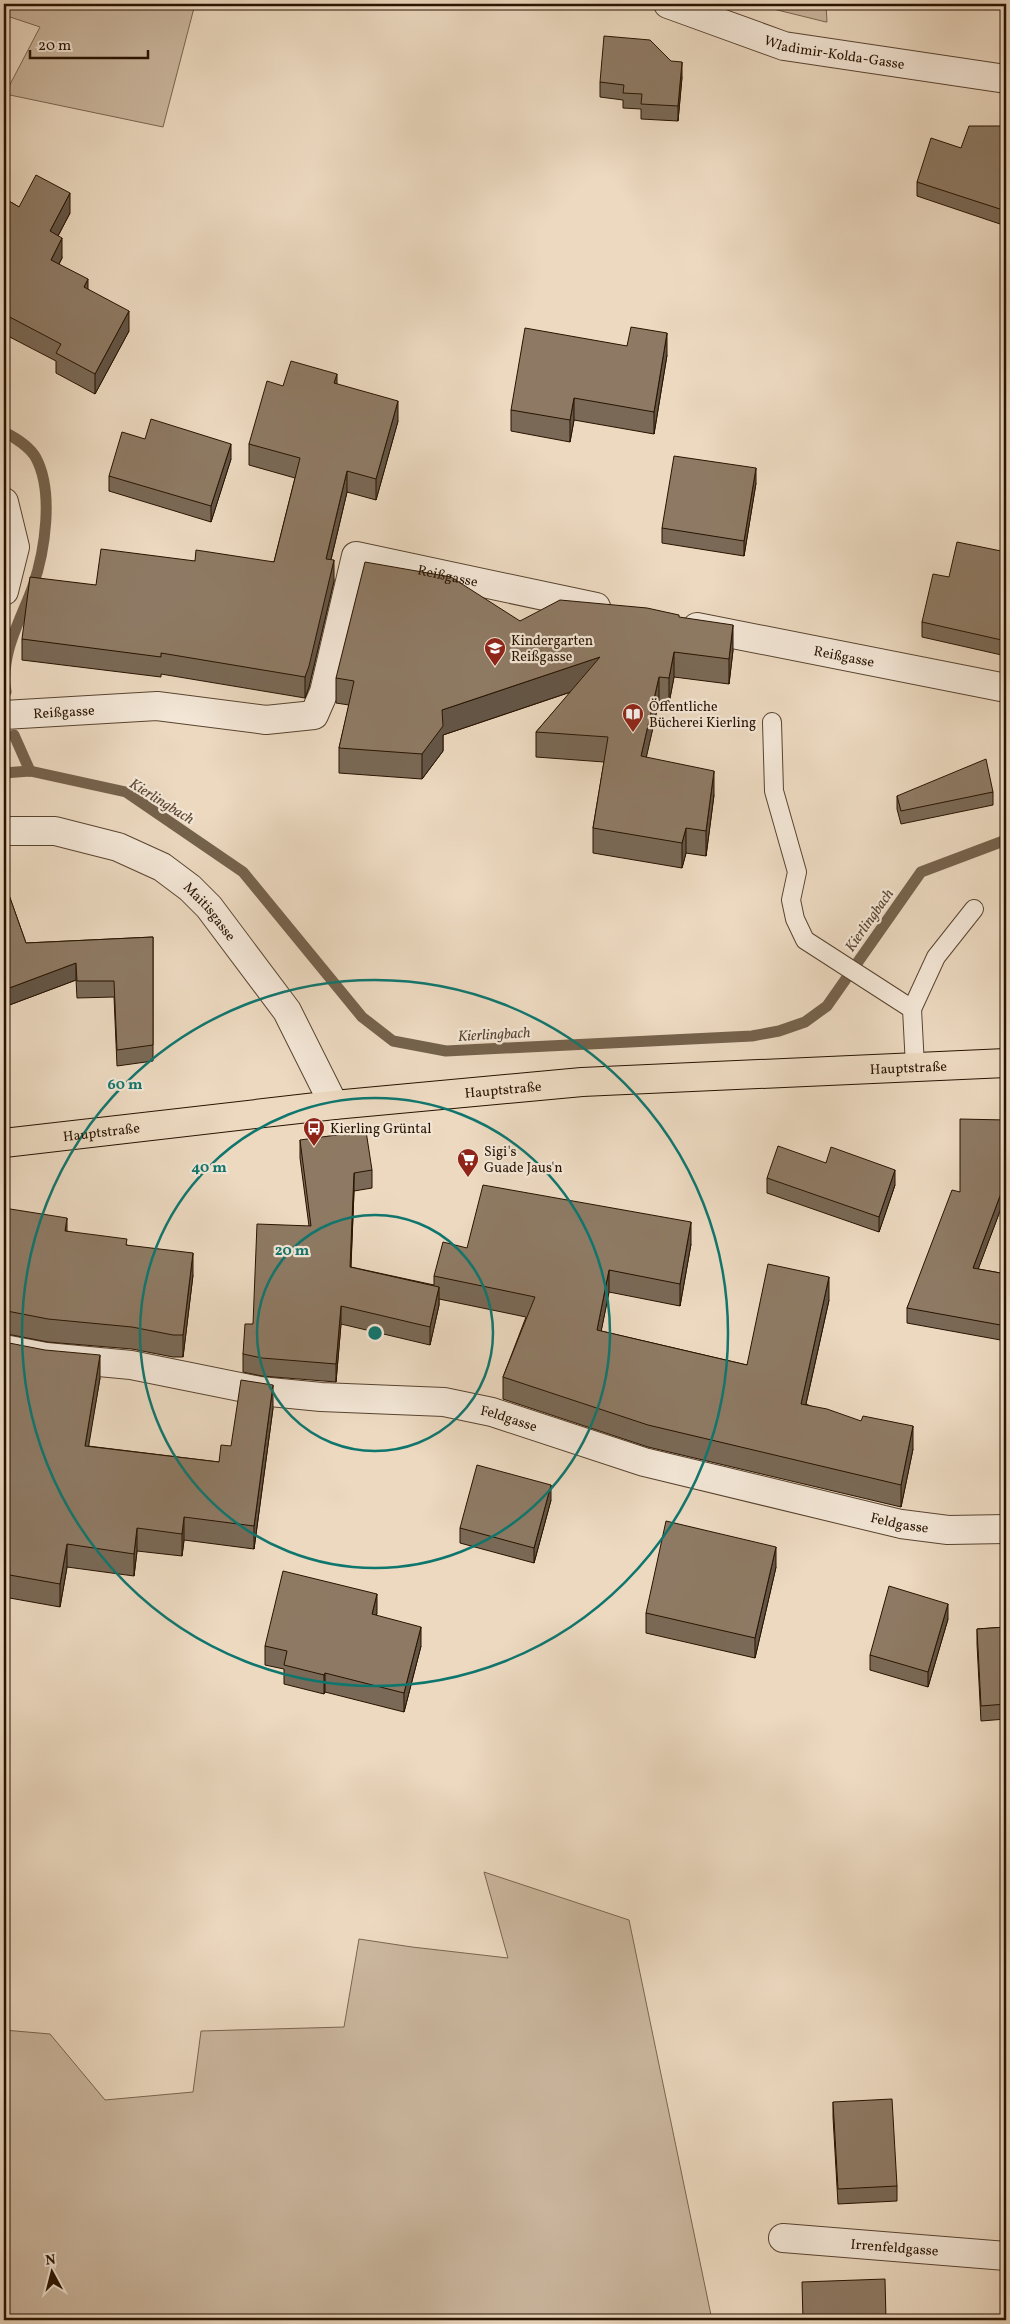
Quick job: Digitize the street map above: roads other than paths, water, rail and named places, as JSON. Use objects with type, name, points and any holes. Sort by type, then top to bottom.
[{"type":"main road","name":"Hauptstraße","points":[[4,1143],[334,1105],[582,1082],[1006,1063]]},
{"type":"street","name":"Wladimir-Kolda-Gasse","points":[[668,4],[784,46],[1006,79]]},
{"type":"street","points":[[4,502],[15,547],[4,591]]},
{"type":"street","name":"Reißgasse","points":[[4,714],[157,706],[266,720],[314,715],[324,692],[356,556],[621,612]]},
{"type":"street","name":"Reißgasse","points":[[669,622],[1006,688]]},
{"type":"street","name":"Maitisgasse","points":[[4,831],[55,831],[118,847],[162,867],[190,888],[209,907],[287,1011],[306,1045],[334,1105]]},
{"type":"street","name":"Feldgasse","points":[[4,1349],[46,1357],[131,1366],[260,1390],[321,1397],[444,1402],[492,1412],[644,1462],[901,1524],[948,1530],[1005,1524]]},
{"type":"street","name":"Irrenfeldgasse","points":[[783,2238],[1006,2256]]},
{"type":"lane","points":[[772,722],[774,791],[797,872],[791,900],[795,919],[806,940],[912,1009]]},
{"type":"lane","points":[[915,1066],[912,1009],[936,957],[974,909]]},
{"type":"waterway","points":[[4,432],[26,446],[36,458],[42,472],[46,504],[44,539],[37,572],[8,651],[5,678],[6,692]]},
{"type":"waterway","points":[[14,735],[30,771]]},
{"type":"waterway","name":"Kierlingbach","points":[[4,773],[30,771],[126,792],[243,872],[362,1017],[393,1041],[446,1051],[752,1036],[779,1031],[805,1022],[827,1006],[921,872],[1006,840]]},
{"type":"place","name":"Kindergarten Reißgasse","points":[[495,667]]},
{"type":"place","name":"Öffentliche Bücherei Kierling","points":[[633,733]]},
{"type":"place","name":"Kierling Grüntal","points":[[314,1147]]},
{"type":"place","name":"Sigi's Guade Jaus'n","points":[[468,1178]]}]
